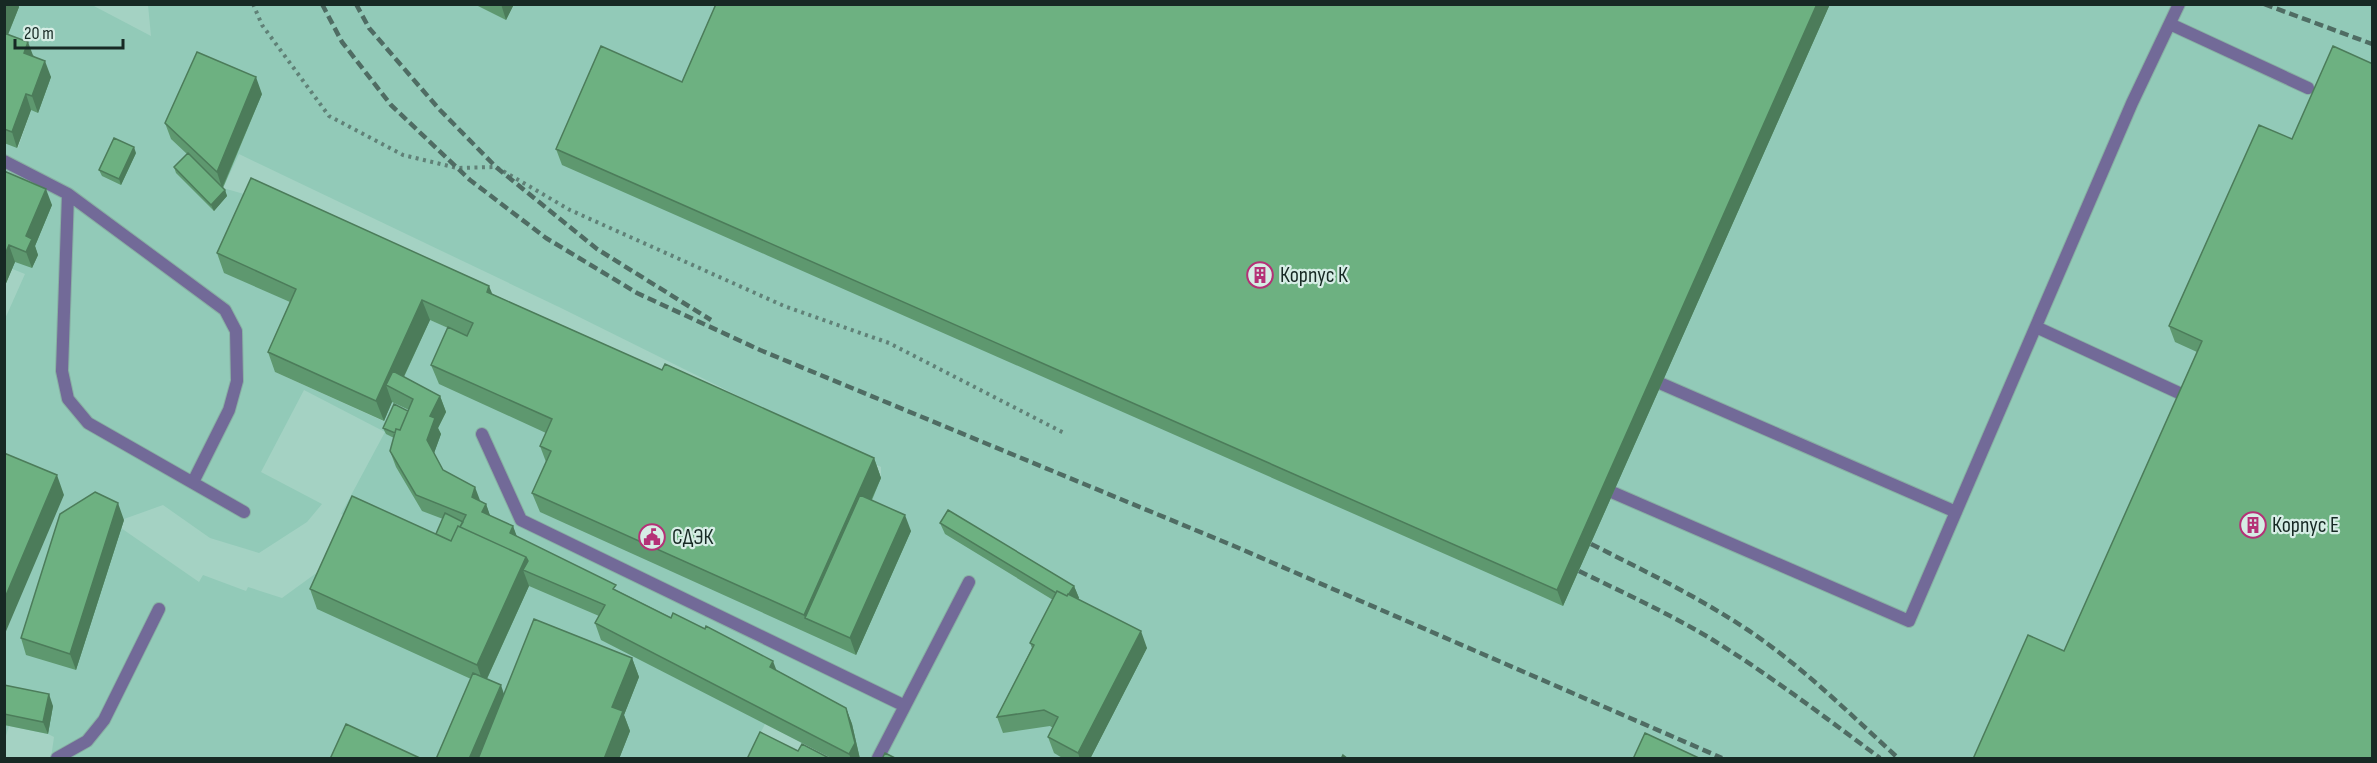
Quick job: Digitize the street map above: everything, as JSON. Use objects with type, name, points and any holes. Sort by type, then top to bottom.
[{"type":"lane","points":[[1614,493],[1909,621],[2132,103],[2179,4]]},
{"type":"lane","points":[[2170,24],[2308,88]]},
{"type":"lane","points":[[4,161],[68,194],[225,310],[236,331],[237,381],[229,410],[193,482]]},
{"type":"lane","points":[[68,194],[62,371],[68,399],[88,423],[244,512]]},
{"type":"lane","points":[[2036,327],[2190,398]]},
{"type":"lane","points":[[1662,384],[1956,512]]},
{"type":"lane","points":[[482,434],[521,520],[905,706]]},
{"type":"lane","points":[[878,759],[969,582]]},
{"type":"lane","points":[[57,759],[87,741],[104,720],[159,609]]},
{"type":"path","points":[[253,4],[261,26],[328,116],[403,155],[457,168],[496,167],[570,210],[784,306],[889,343],[1066,434]]},
{"type":"shaded area","points":[[12,5],[92,5],[151,36],[148,5],[2372,5],[2372,758],[833,758],[765,724],[748,758],[51,758],[54,737],[48,734],[9,726],[5,739],[4,321],[25,274],[5,266],[5,143],[18,148],[31,110],[38,112],[5,44],[18,7]],"holes":[[[239,154],[561,308],[881,467],[881,478],[480,342],[430,320],[383,421],[275,372],[303,308],[258,198],[223,188]],[[304,390],[385,432],[341,514],[353,520],[326,566],[282,598],[248,587],[246,591],[203,575],[199,582],[121,528],[124,519],[163,505],[210,538],[259,553],[307,522],[322,504],[261,472]]]},
{"type":"building","name":"Корпус К","points":[[716,4],[1817,4],[1557,590],[556,149],[601,46],[682,82]]},
{"type":"building","points":[[4,33],[28,42],[24,53],[45,61],[32,96],[26,94],[12,132],[4,129]]},
{"type":"building","name":"Корпус Е","points":[[2333,46],[2373,64],[2373,759],[1973,759],[2028,635],[2064,651],[2202,341],[2169,326],[2259,125],[2292,139]]},
{"type":"building","points":[[197,52],[256,77],[217,172],[165,123]]},
{"type":"building","points":[[114,138],[134,147],[119,179],[99,170]]},
{"type":"building","points":[[188,153],[225,190],[211,205],[174,167]]},
{"type":"building","points":[[4,171],[46,189],[26,236],[32,239],[26,252],[9,245],[4,257]]},
{"type":"building","points":[[251,178],[489,286],[487,292],[662,370],[665,364],[874,458],[804,615],[532,493],[551,451],[540,446],[552,419],[431,365],[448,327],[467,336],[473,323],[422,300],[376,401],[268,352],[296,289],[217,253]]},
{"type":"building","points":[[393,371],[440,396],[430,416],[435,418],[427,440],[443,470],[475,487],[472,497],[486,504],[482,512],[513,526],[510,533],[616,585],[613,589],[671,618],[673,613],[705,629],[706,626],[773,661],[770,667],[846,708],[855,743],[849,754],[595,623],[605,605],[523,570],[528,561],[526,557],[460,527],[466,515],[416,495],[390,451],[396,429],[400,430],[413,399],[386,385]]},
{"type":"building","points":[[394,404],[408,411],[400,430],[396,429],[395,433],[383,428]]},
{"type":"building","points":[[4,453],[57,475],[4,600]]},
{"type":"building","points":[[95,492],[118,503],[70,654],[21,638],[60,514]]},
{"type":"building","points":[[860,495],[905,515],[850,638],[805,618]]},
{"type":"building","points":[[352,496],[451,541],[458,526],[526,557],[477,665],[310,589]]},
{"type":"building","points":[[948,510],[1074,586],[1069,594],[1067,596],[1057,591],[1056,593],[940,523]]},
{"type":"building","points":[[445,513],[463,522],[460,527],[458,526],[451,541],[436,534]]},
{"type":"building","points":[[1057,591],[1067,596],[1068,594],[1141,631],[1078,753],[1048,737],[1058,717],[1044,710],[997,717],[1034,645],[1030,643]]},
{"type":"building","points":[[534,619],[632,658],[612,707],[623,711],[604,759],[478,759]]},
{"type":"building","points":[[473,673],[501,685],[469,759],[436,759]]},
{"type":"building","points":[[4,685],[49,694],[43,722],[4,714]]},
{"type":"building","points":[[346,724],[422,759],[330,759]]},
{"type":"building","points":[[760,732],[798,751],[802,744],[831,759],[747,759]]},
{"type":"building","points":[[1645,733],[1701,759],[1633,759]]},
{"type":"building","points":[[885,753],[897,759],[882,759]]},
{"type":"railway","points":[[322,4],[342,42],[391,105],[470,180],[546,238],[637,293],[760,350],[1234,546],[1722,758]]},
{"type":"railway","points":[[356,4],[369,28],[439,109],[496,167],[597,249],[711,320]]},
{"type":"railway","points":[[2264,4],[2372,44]]},
{"type":"railway","points":[[1591,544],[1691,595],[1748,630],[1807,675],[1898,758]]},
{"type":"railway","points":[[1579,571],[1713,640],[1777,683],[1880,758]]},
{"type":"place","name":"Корпус К","points":[[1260,275]]},
{"type":"place","name":"Корпус Е","points":[[2253,525]]},
{"type":"place","name":"СДЭК","points":[[652,537]]}]
